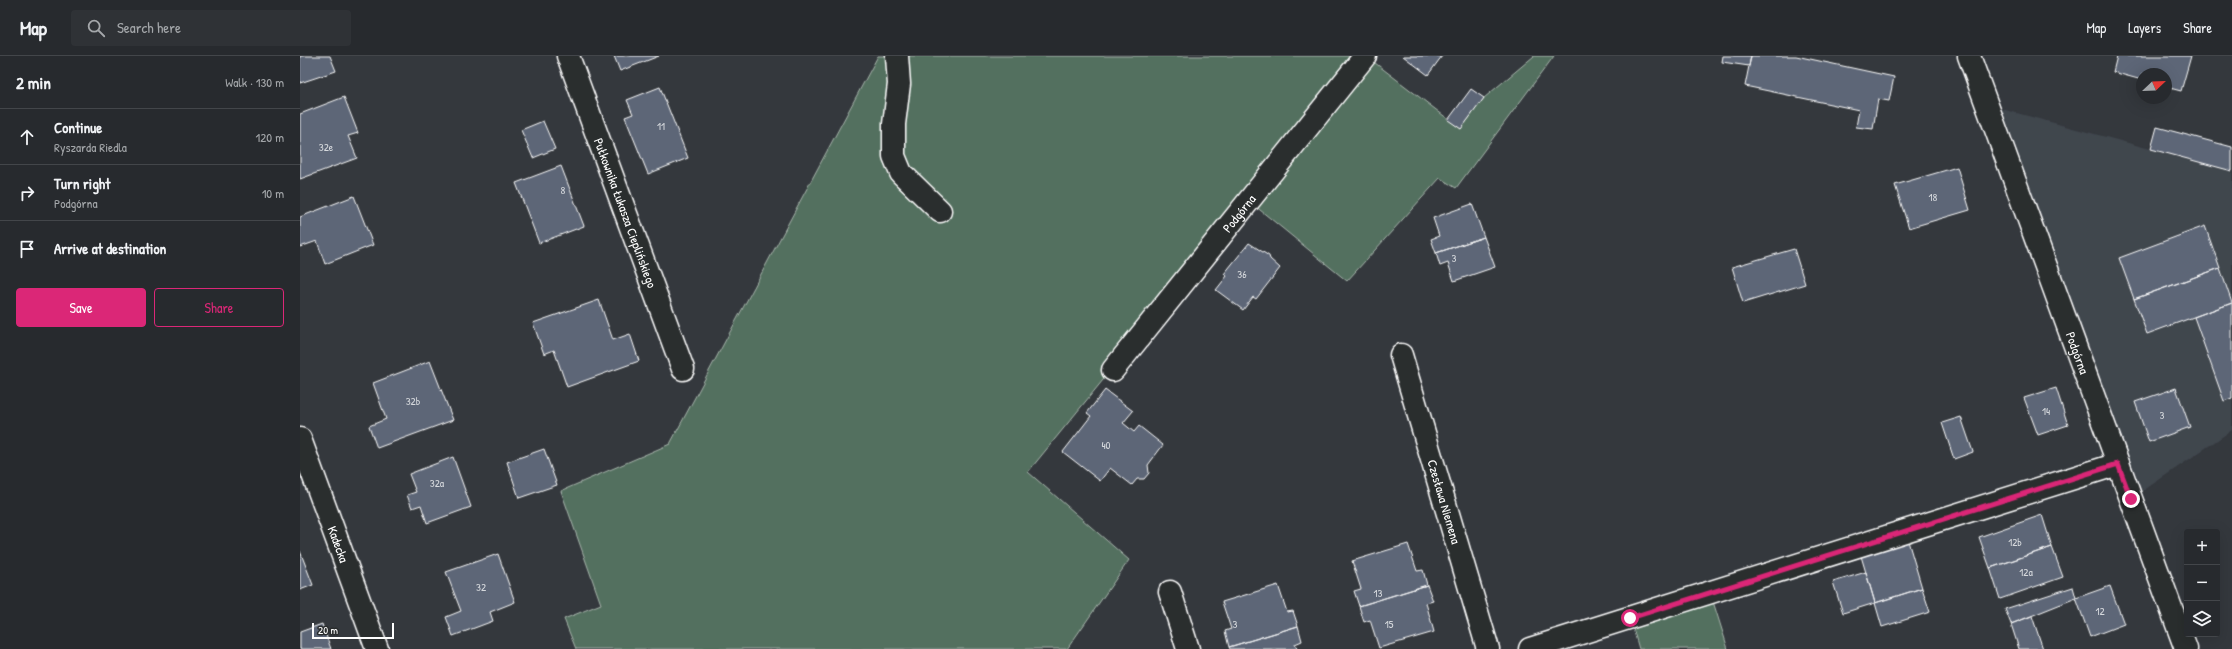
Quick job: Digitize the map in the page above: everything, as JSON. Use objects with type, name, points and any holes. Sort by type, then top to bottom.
[{"type":"street","name":"Pułkownika Łukasza Cieplińskiego","points":[[568,56],[683,369]]},
{"type":"street","points":[[897,56],[898,84],[894,124],[894,156],[901,173],[940,211]]},
{"type":"street","name":"Podgórna","points":[[1113,370],[1365,56]]},
{"type":"street","name":"Podgórna","points":[[1970,56],[2186,649]]},
{"type":"street","name":"Czesława Niemena","points":[[1401,355],[1488,649]]},
{"type":"street","name":"Kadecka","points":[[300,439],[376,649]]},
{"type":"street","points":[[1530,649],[2118,464]]},
{"type":"street","points":[[1170,592],[1188,649]]},
{"type":"shaded area","points":[[1987,105],[2232,171],[2232,430],[2131,499]]},
{"type":"green space","points":[[878,56],[1366,56],[1461,129],[1484,98],[1534,56],[1554,56],[1456,188],[1440,178],[1347,281],[1249,201],[1028,472],[1129,560],[1067,649],[576,649],[564,619],[601,604],[561,491],[670,444]]},
{"type":"green space","points":[[1710,592],[1728,649],[1639,649],[1630,618]]},
{"type":"building","points":[[300,56],[330,56],[336,71],[300,83]]},
{"type":"building","points":[[614,56],[659,56],[620,71]]},
{"type":"building","points":[[1403,56],[1442,56],[1428,75]]},
{"type":"building","points":[[1723,56],[1751,56],[1749,66],[1722,62]]},
{"type":"building","points":[[1751,56],[1796,56],[1894,77],[1889,101],[1878,99],[1873,129],[1856,127],[1859,110],[1745,86]]},
{"type":"building","points":[[2117,56],[2191,56],[2181,91],[2172,89],[2172,68],[2136,68],[2136,78],[2113,72]]},
{"type":"building","points":[[660,87],[688,158],[648,174],[625,117],[633,114],[627,100]]},
{"type":"building","points":[[1471,89],[1484,98],[1461,129],[1448,120]]},
{"type":"building","points":[[344,97],[358,133],[348,136],[357,158],[300,179],[300,114]]},
{"type":"building","points":[[543,121],[555,149],[533,158],[521,130]]},
{"type":"building","points":[[2157,127],[2232,147],[2232,171],[2151,149]]},
{"type":"building","points":[[561,166],[584,226],[539,243],[516,183]]},
{"type":"building","points":[[1957,167],[1970,210],[1909,228],[1895,185]]},
{"type":"building","points":[[354,196],[373,245],[325,264],[317,241],[300,247],[300,217]]},
{"type":"building","points":[[1472,204],[1484,237],[1436,253],[1431,239],[1439,236],[1433,218]]},
{"type":"building","points":[[2205,226],[2220,268],[2134,299],[2119,258]]},
{"type":"building","points":[[1484,237],[1495,267],[1454,281],[1448,263],[1440,266],[1436,253]]},
{"type":"building","points":[[1249,243],[1269,256],[1270,259],[1280,268],[1256,299],[1253,297],[1243,310],[1216,290],[1227,276],[1224,274]]},
{"type":"building","points":[[1794,249],[1805,284],[1743,303],[1732,267]]},
{"type":"building","points":[[2220,268],[2232,303],[2147,334],[2134,299]]},
{"type":"building","points":[[599,300],[613,340],[630,334],[639,361],[567,387],[554,350],[544,354],[533,323]]},
{"type":"building","points":[[2232,303],[2232,398],[2224,401],[2194,317]]},
{"type":"building","points":[[430,361],[453,420],[377,448],[369,426],[386,419],[373,383]]},
{"type":"building","points":[[2056,388],[2068,425],[2038,435],[2024,398]]},
{"type":"building","points":[[2176,388],[2190,427],[2149,442],[2135,402]]},
{"type":"building","points":[[1105,390],[1133,411],[1123,423],[1134,432],[1139,426],[1163,445],[1148,465],[1149,473],[1144,479],[1137,479],[1132,485],[1110,468],[1100,481],[1063,452],[1091,416],[1087,413]]},
{"type":"building","points":[[1961,417],[1973,452],[1954,459],[1942,423]]},
{"type":"building","points":[[544,449],[557,485],[519,498],[507,462]]},
{"type":"building","points":[[453,457],[471,507],[427,523],[421,505],[412,508],[407,495],[416,492],[409,474]]},
{"type":"building","points":[[2042,515],[2052,547],[1990,568],[1979,537]]},
{"type":"building","points":[[1908,541],[1922,588],[1875,603],[1861,556]]},
{"type":"building","points":[[1408,544],[1417,571],[1423,570],[1427,585],[1359,606],[1354,591],[1361,589],[1352,561]]},
{"type":"building","points":[[2052,547],[2063,577],[2000,599],[1990,568]]},
{"type":"building","points":[[300,551],[313,585],[300,590]]},
{"type":"building","points":[[498,554],[515,602],[490,612],[493,621],[453,636],[446,617],[461,611],[446,572]]},
{"type":"building","points":[[1866,572],[1875,603],[1843,613],[1833,582]]},
{"type":"building","points":[[1278,585],[1287,612],[1293,611],[1298,626],[1229,647],[1225,631],[1231,629],[1222,602]]},
{"type":"building","points":[[1427,585],[1433,601],[1426,603],[1434,632],[1379,648],[1370,620],[1364,622],[1359,606]]},
{"type":"building","points":[[2110,586],[2124,624],[2090,637],[2076,598]]},
{"type":"building","points":[[2073,587],[2076,598],[2011,624],[2005,609]]},
{"type":"building","points":[[1922,588],[1930,612],[1882,627],[1875,603]]},
{"type":"building","points":[[2032,616],[2043,649],[2019,649],[2011,624]]},
{"type":"building","points":[[322,624],[331,649],[300,649],[300,632]]},
{"type":"building","points":[[1298,626],[1302,641],[1295,644],[1297,649],[1230,649],[1229,647]]},
{"type":"route","points":[[1630,618],[2118,464],[2131,499]]}]
